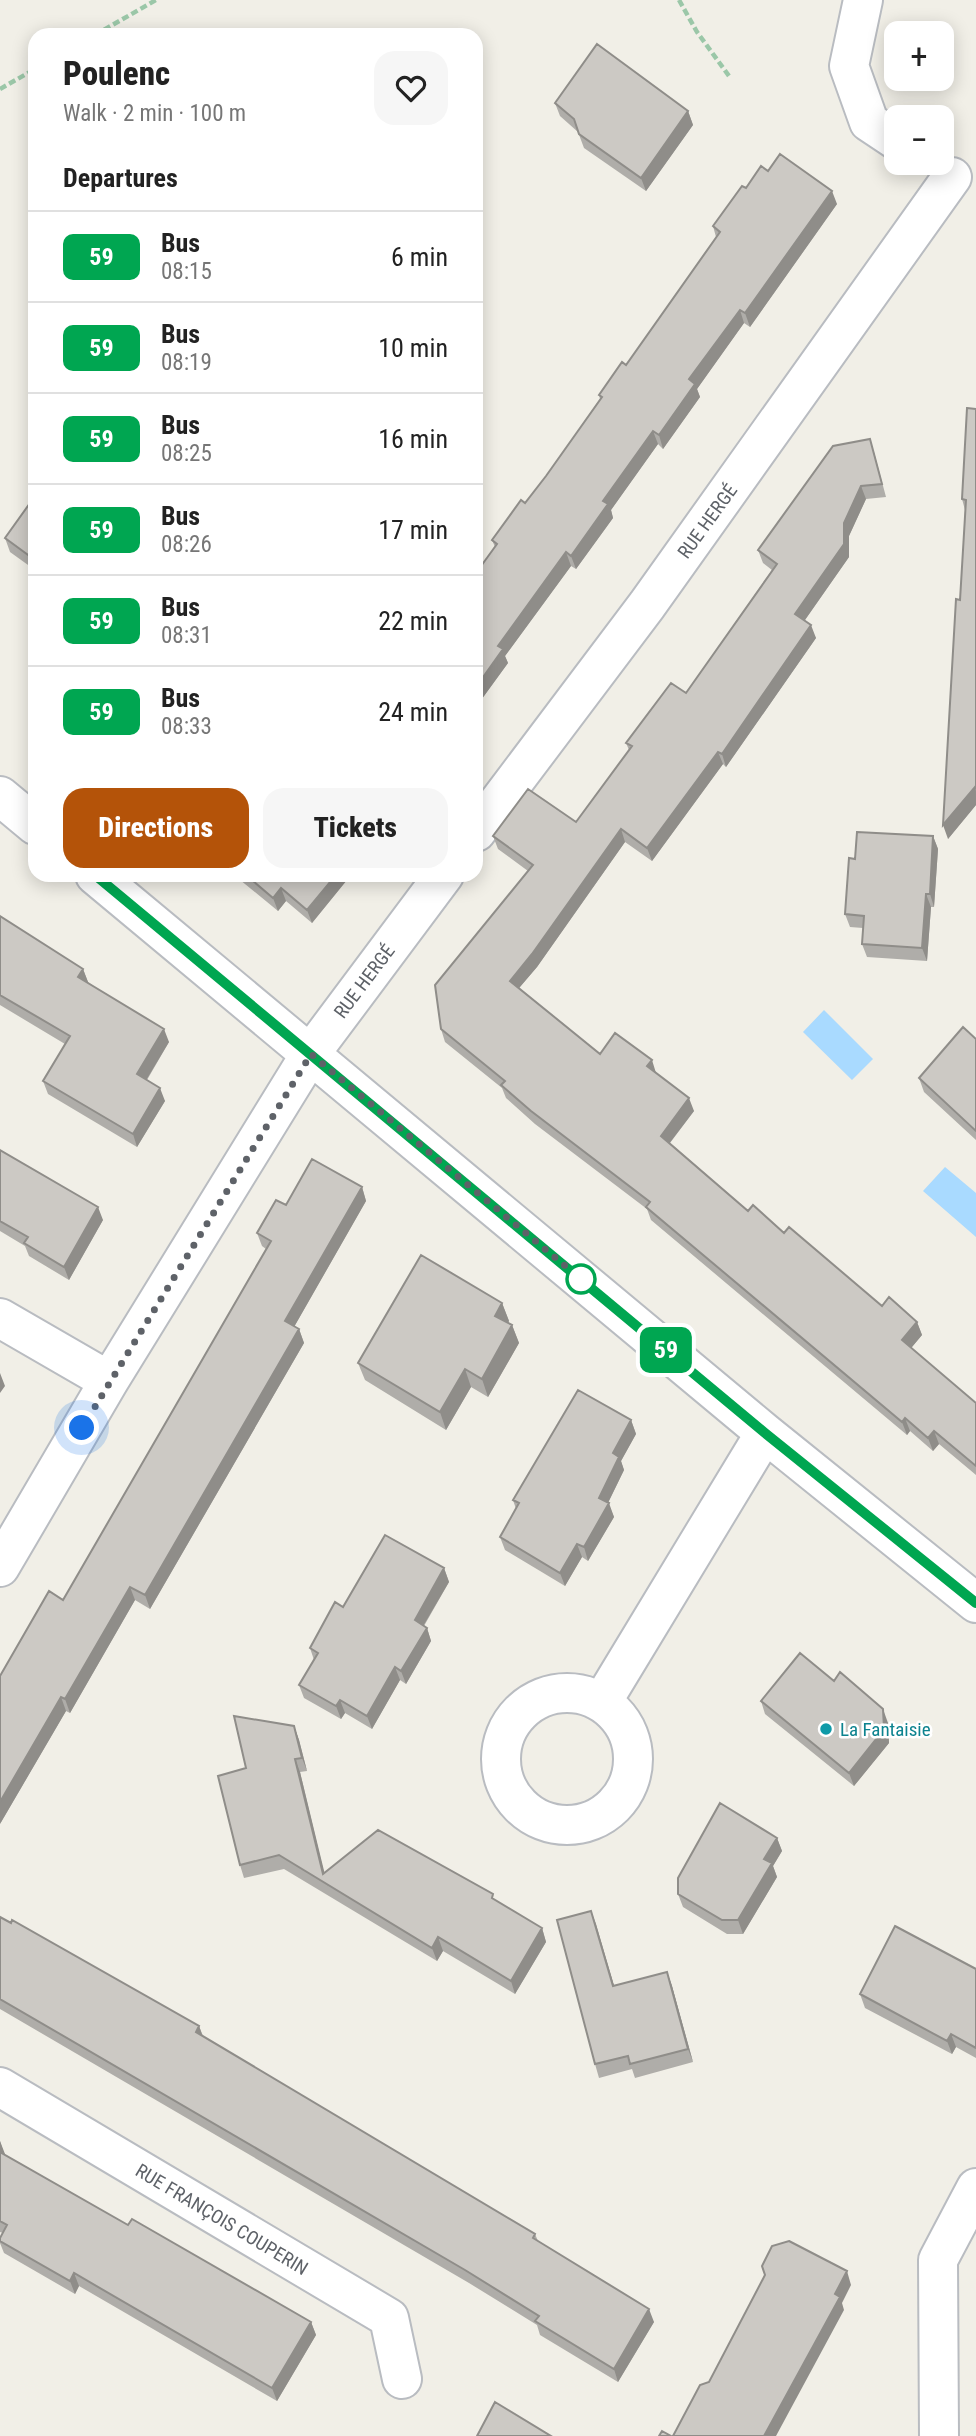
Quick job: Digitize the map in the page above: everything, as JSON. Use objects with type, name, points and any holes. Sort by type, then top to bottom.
[{"type":"street","points":[[863,0],[849,66],[869,122],[884,132]]},
{"type":"street","name":"RUE HERGÉ","points":[[483,823],[647,605],[947,184]]},
{"type":"street","points":[[0,796],[28,819]]},
{"type":"street","points":[[103,882],[765,1433],[976,1603]]},
{"type":"street","name":"RUE HERGÉ","points":[[0,1567],[109,1381],[311,1054],[439,882]]},
{"type":"street","points":[[0,1318],[109,1381]]},
{"type":"street","points":[[602,1702],[765,1433]]},
{"type":"street","name":"RUE FRANÇOIS COUPERIN","points":[[0,2087],[389,2318],[402,2379]]},
{"type":"street","points":[[939,2436],[938,2260],[976,2188]]},
{"type":"path","points":[[106,28],[156,0]]},
{"type":"path","points":[[679,0],[697,32],[729,76]]},
{"type":"path","points":[[0,89],[28,73]]},
{"type":"water","points":[[824,1010],[873,1059],[852,1080],[803,1032]]},
{"type":"water","points":[[945,1167],[976,1193],[976,1237],[923,1191]]},
{"type":"building","points":[[597,44],[688,111],[641,178],[579,134],[574,119],[555,103]]},
{"type":"building","points":[[780,154],[832,191],[745,313],[740,310],[689,379],[695,384],[659,435],[653,431],[603,501],[608,504],[571,556],[566,552],[498,646],[503,649],[483,677],[483,563],[497,544],[492,540],[521,500],[525,503],[546,476],[602,397],[599,395],[622,362],[626,365],[720,232],[713,226],[742,186],[746,188],[761,166],[768,171]]},
{"type":"building","points":[[967,408],[976,409],[976,788],[943,825],[956,599],[960,600],[966,500],[962,499]]},
{"type":"building","points":[[870,439],[882,484],[861,486],[844,523],[844,544],[795,614],[811,625],[722,754],[718,752],[647,848],[621,829],[510,981],[600,1054],[615,1033],[652,1060],[647,1066],[689,1098],[661,1136],[748,1211],[753,1205],[784,1233],[789,1227],[882,1306],[889,1297],[917,1322],[902,1340],[976,1403],[976,1466],[934,1431],[928,1438],[905,1418],[902,1422],[646,1207],[650,1202],[501,1085],[505,1081],[441,1029],[435,985],[533,865],[493,836],[528,789],[576,822],[632,746],[626,743],[671,683],[686,693],[777,564],[758,550],[833,446]]},
{"type":"building","points":[[28,506],[28,555],[5,538]]},
{"type":"building","points":[[857,832],[933,836],[930,894],[926,894],[922,948],[862,944],[864,916],[845,914],[849,858],[855,859]]},
{"type":"building","points":[[254,882],[330,882],[307,910],[281,888],[273,898]]},
{"type":"building","points":[[0,916],[83,969],[78,977],[164,1029],[137,1074],[160,1088],[133,1134],[43,1081],[70,1036],[0,995]]},
{"type":"building","points":[[963,1027],[976,1039],[976,1131],[919,1078]]},
{"type":"building","points":[[0,1150],[98,1207],[64,1267],[24,1243],[28,1237],[0,1221]]},
{"type":"building","points":[[312,1159],[362,1187],[285,1321],[299,1329],[145,1595],[130,1587],[65,1699],[61,1697],[0,1802],[0,1676],[49,1591],[63,1600],[271,1241],[257,1233],[276,1200],[286,1205]]},
{"type":"building","points":[[421,1255],[502,1303],[495,1316],[512,1325],[482,1379],[465,1369],[440,1412],[358,1363]]},
{"type":"building","points":[[578,1390],[631,1420],[613,1453],[619,1457],[599,1498],[609,1503],[584,1547],[577,1544],[560,1573],[500,1537],[519,1503],[513,1500]]},
{"type":"building","points":[[385,1535],[444,1568],[415,1620],[427,1628],[401,1671],[395,1667],[367,1716],[340,1700],[336,1706],[299,1685],[318,1653],[310,1648],[335,1602],[343,1607]]},
{"type":"building","name":"La Fantaisie","points":[[800,1653],[834,1681],[840,1672],[883,1709],[884,1729],[849,1773],[761,1701]]},
{"type":"building","points":[[234,1716],[294,1726],[302,1758],[295,1759],[323,1874],[378,1830],[493,1894],[492,1898],[542,1928],[511,1981],[438,1937],[432,1948],[279,1855],[240,1865],[218,1776],[246,1768]]},
{"type":"building","points":[[720,1803],[777,1838],[764,1859],[772,1863],[738,1920],[722,1920],[678,1894],[678,1878]]},
{"type":"building","points":[[591,1911],[613,1986],[667,1972],[688,2049],[630,2064],[628,2056],[595,2064],[557,1920]]},
{"type":"building","points":[[0,1917],[11,1923],[12,1920],[199,2026],[196,2032],[535,2234],[533,2238],[649,2309],[614,2369],[535,2321],[539,2316],[465,2270],[0,1999]]},
{"type":"building","points":[[895,1926],[976,1969],[976,2048],[951,2034],[947,2041],[860,1994]]},
{"type":"building","points":[[0,2152],[128,2225],[132,2219],[311,2322],[272,2388],[74,2273],[70,2281],[0,2241],[7,2225],[0,2221]]},
{"type":"building","points":[[789,2241],[847,2271],[835,2294],[840,2297],[764,2436],[673,2436],[700,2385],[709,2382],[765,2275],[762,2266],[772,2246]]},
{"type":"building","points":[[495,2402],[551,2436],[477,2436]]},
{"type":"bus line","name":"59","points":[[103,882],[765,1433],[976,1603]]},
{"type":"place","name":"La Fantaisie","points":[[826,1729]]},
{"type":"route","points":[[82,1428],[311,1054],[581,1279]]}]
